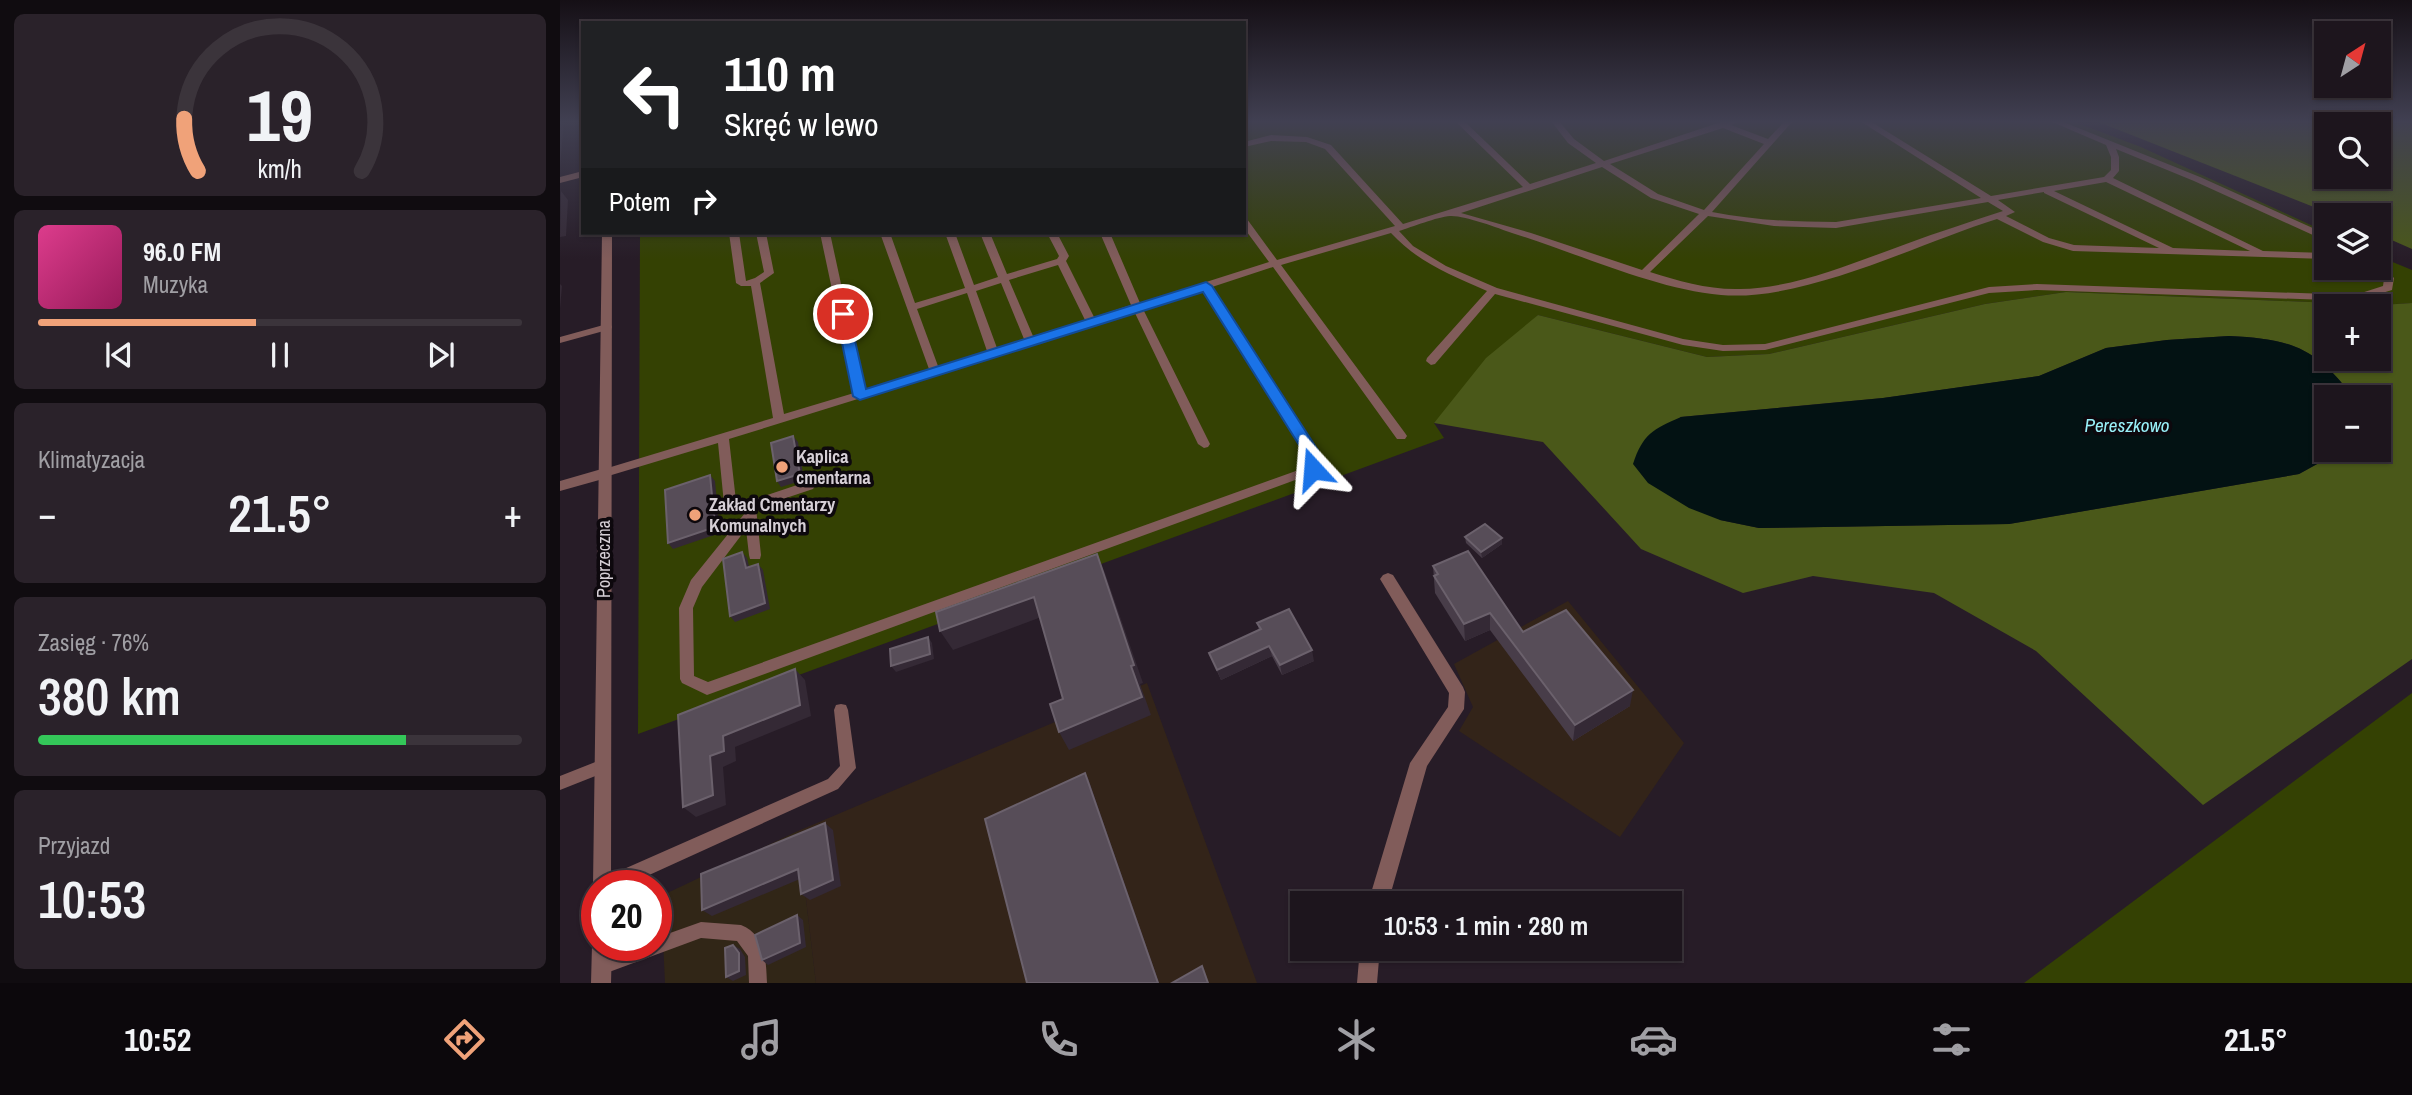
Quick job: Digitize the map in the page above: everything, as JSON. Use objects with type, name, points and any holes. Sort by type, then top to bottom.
[{"type":"street","name":"Poprzeczna","points":[[603,870],[607,235]]},
{"type":"street","points":[[560,486],[605,473]]},
{"type":"street","points":[[1382,891],[1419,763],[1456,709],[1457,692],[1388,579]]},
{"type":"street","points":[[1367,983],[1369,961]]},
{"type":"lane","points":[[1346,167],[1397,228],[1410,248],[1443,268],[1493,290],[1683,342],[1723,348],[1765,347],[1989,290],[2037,287],[2356,298],[2388,288],[2389,280]]},
{"type":"lane","points":[[1507,167],[1527,186]]},
{"type":"lane","points":[[605,473],[1138,309],[1276,263],[1450,213],[1589,167]]},
{"type":"lane","points":[[1608,167],[1670,203],[1705,214],[1775,224],[1836,225],[2107,179],[2115,172],[2115,167]]},
{"type":"lane","points":[[1644,274],[1705,214],[1747,167]]},
{"type":"lane","points":[[1450,213],[1488,222],[1644,274],[1723,292],[1758,291],[1804,281],[2010,212],[1938,167]]},
{"type":"lane","points":[[2164,167],[2314,233]]},
{"type":"lane","points":[[560,180],[581,175]]},
{"type":"lane","points":[[2107,179],[2264,254]]},
{"type":"lane","points":[[2046,191],[2173,251]]},
{"type":"lane","points":[[1998,216],[2046,240],[2073,248],[2314,256]]},
{"type":"lane","points":[[1246,224],[1402,436]]},
{"type":"lane","points":[[733,235],[741,283],[755,281],[769,274],[761,235]]},
{"type":"lane","points":[[825,235],[860,396]]},
{"type":"lane","points":[[886,235],[935,372]]},
{"type":"lane","points":[[951,235],[993,353]]},
{"type":"lane","points":[[986,235],[1030,342]]},
{"type":"lane","points":[[912,307],[1061,261],[1064,256],[1053,235]]},
{"type":"lane","points":[[1106,235],[1138,309],[1204,444]]},
{"type":"lane","points":[[1061,261],[1092,323]]},
{"type":"lane","points":[[755,281],[779,420]]},
{"type":"lane","points":[[809,486],[751,510],[696,584],[686,608],[687,679],[706,689],[1313,469],[1313,456],[1206,286]]},
{"type":"lane","points":[[1431,361],[1493,290]]},
{"type":"lane","points":[[560,340],[607,327]]},
{"type":"lane","points":[[723,437],[730,503],[751,510]]},
{"type":"lane","points":[[751,510],[755,555]]},
{"type":"lane","points":[[639,870],[833,784],[848,768],[841,710]]},
{"type":"lane","points":[[560,783],[603,766]]},
{"type":"lane","points":[[601,974],[701,930],[741,933],[757,953],[758,983]]},
{"type":"shaded area","points":[[1568,601],[1684,743],[1620,837],[1459,731],[1473,707],[1454,664]]},
{"type":"shaded area","points":[[1147,683],[1257,983],[816,983],[798,831]]},
{"type":"shaded area","points":[[798,831],[816,983],[665,983],[664,961],[672,961],[672,891]]},
{"type":"green space","points":[[1246,167],[2184,167],[2314,226],[2314,280],[2391,280],[2391,261],[2412,270],[2412,303],[2391,304],[2391,294],[2314,294],[2314,302],[2066,292],[1985,304],[1769,354],[1707,357],[1538,315],[1434,423],[1444,438],[638,734],[640,235],[1246,235]]},
{"type":"green space","points":[[2212,167],[2314,167],[2314,189],[2391,189],[2391,167],[2412,167],[2412,249],[2391,240],[2391,203],[2314,203],[2314,207]]},
{"type":"green space","points":[[2066,292],[2314,302],[2314,358],[2285,343],[2251,337],[2167,340],[2106,348],[2039,376],[1883,398],[1680,417],[1720,520],[1759,528],[2009,524],[2299,474],[2321,462],[2391,462],[2391,385],[2343,385],[2330,371],[2391,371],[2391,304],[2412,303],[2412,659],[2203,805],[2036,651],[1934,593],[1813,576],[1743,593],[1641,549],[1543,442],[1434,423],[1486,358],[1538,315],[1707,357],[1769,354],[1985,304]]},
{"type":"green space","points":[[2412,693],[2412,983],[2024,983]]},
{"type":"water","name":"Pereszkowo","points":[[2251,337],[2285,343],[2314,358],[2314,371],[2330,371],[2343,385],[2314,385],[2314,462],[2321,462],[2299,474],[2009,524],[1759,528],[1720,520],[1689,508],[1648,483],[1633,464],[1650,434],[1681,417],[1883,398],[2039,376],[2106,348],[2167,340]]},
{"type":"building","points":[[793,436],[800,474],[777,481],[771,443]]},
{"type":"building","name":"Zakład Cmentarzy Komunalnych","points":[[710,475],[715,527],[668,543],[665,490]]},
{"type":"building","points":[[1485,524],[1502,538],[1481,552],[1465,537]]},
{"type":"building","points":[[1468,551],[1523,632],[1566,610],[1633,690],[1575,725],[1490,613],[1464,624],[1434,576],[1438,574],[1433,566]]},
{"type":"building","points":[[742,552],[746,568],[758,564],[765,603],[730,616],[723,559]]},
{"type":"building","points":[[1097,554],[1142,697],[1059,732],[1050,704],[1063,699],[1034,597],[940,631],[936,612]]},
{"type":"building","points":[[1289,609],[1312,650],[1280,665],[1269,646],[1217,670],[1209,653],[1261,629],[1257,623]]},
{"type":"building","points":[[928,637],[930,654],[891,666],[890,649]]},
{"type":"building","points":[[795,669],[800,705],[723,736],[724,751],[710,756],[713,795],[683,807],[678,715]]},
{"type":"building","points":[[1085,773],[1158,983],[1027,983],[985,819]]},
{"type":"building","points":[[825,823],[833,880],[801,894],[798,869],[702,910],[701,874]]},
{"type":"building","points":[[797,915],[800,943],[762,960],[755,935]]},
{"type":"building","points":[[733,945],[739,953],[739,971],[726,977],[725,948]]},
{"type":"building","points":[[1202,966],[1208,983],[1172,983]]},
{"type":"place","name":"Kaplica cmentarna","points":[[782,467]]},
{"type":"place","name":"Zakład Cmentarzy Komunalnych","points":[[695,515]]},
{"type":"route","points":[[843,314],[860,396],[1206,286],[1313,456],[1313,469]]}]
